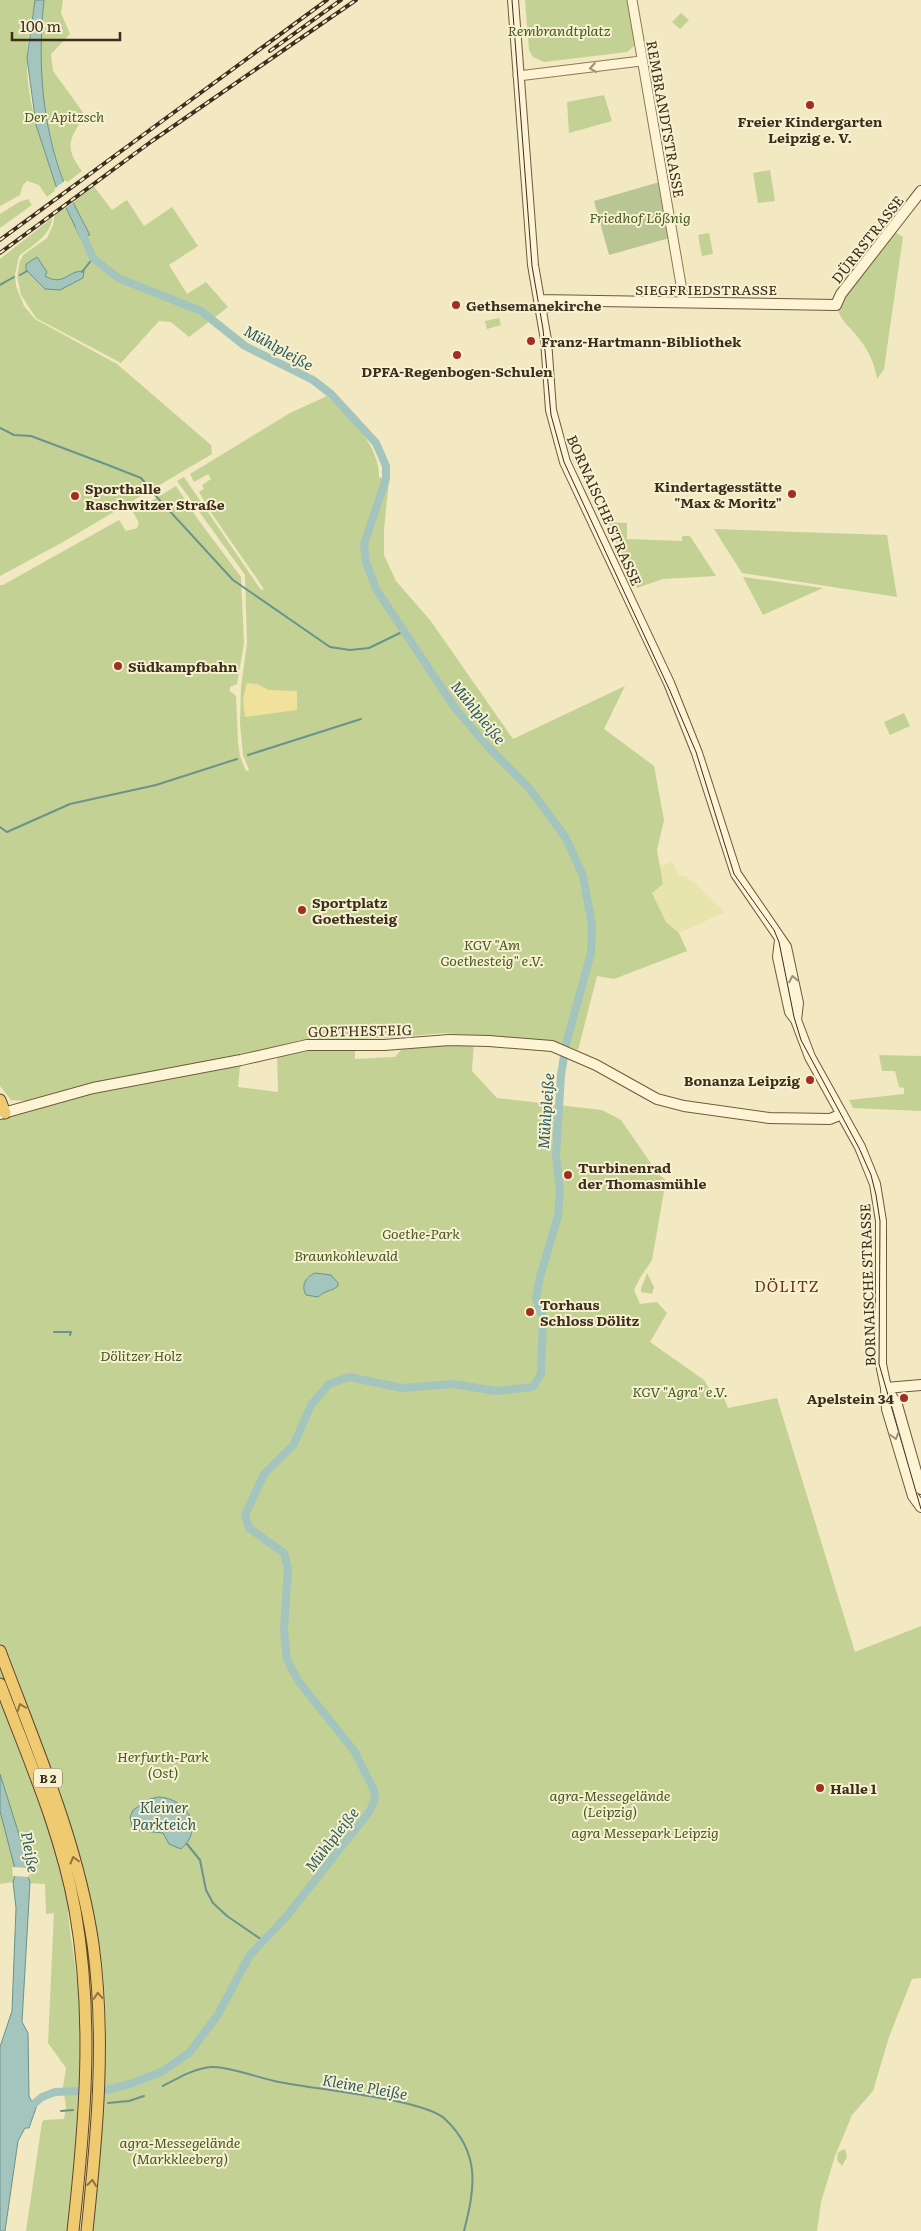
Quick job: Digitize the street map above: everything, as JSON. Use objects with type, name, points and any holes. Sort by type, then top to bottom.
[{"type":"highway","points":[[0,1100],[2,1114]]},
{"type":"highway","name":"B 2","points":[[0,1651],[60,1814],[97,1980],[98,2103],[87,2231]]},
{"type":"highway","name":"B 2","points":[[0,1684],[50,1817],[80,1909],[86,2076],[73,2231]]},
{"type":"main road","name":"BORNAISCHE STRASSE","points":[[514,0],[518,76],[534,265],[546,340],[551,410],[565,462],[669,683],[697,752],[736,874],[786,947],[798,1002],[796,1020],[810,1057],[867,1161],[875,1184],[880,1209],[880,1352],[886,1388],[887,1409],[912,1496],[921,1507]]},
{"type":"main road","name":"DÜRRSTRASSE","points":[[836,305],[841,294],[921,191]]},
{"type":"main road","name":"SIEGFRIEDSTRASSE","points":[[540,304],[576,301],[836,305]]},
{"type":"main road","name":"GOETHESTEIG","points":[[2,1114],[93,1088],[241,1060],[307,1045],[384,1045],[482,1040],[538,1044],[560,1049],[578,1056],[650,1096],[684,1106],[769,1118],[830,1119],[842,1114]]},
{"type":"main road","points":[[886,1388],[921,1385]]},
{"type":"main road","name":"BORNAISCHE STRASSE","points":[[886,1388],[897,1405],[921,1490]]},
{"type":"street","name":"REMBRANDTSTRASSE","points":[[632,0],[684,302]]},
{"type":"street","points":[[518,76],[641,61]]},
{"type":"shaded area","points":[[673,862],[678,876],[684,876],[695,883],[725,912],[679,933],[666,922],[652,893],[663,884],[659,866]]},
{"type":"green space","name":"Der Apitzsch","points":[[0,0],[35,0],[27,51],[27,75],[36,125],[57,189],[47,197],[39,185],[27,181],[23,185],[20,195],[0,206]]},
{"type":"green space","name":"Der Apitzsch","points":[[44,0],[63,0],[61,13],[70,34],[51,54],[53,71],[85,115],[72,137],[71,143],[72,155],[82,171],[65,184],[51,139],[43,93],[41,47]]},
{"type":"green space","name":"Rembrandtplatz","points":[[525,0],[630,0],[634,46],[627,52],[544,62],[533,57],[529,50]]},
{"type":"green space","points":[[681,13],[689,20],[680,29],[672,22]]},
{"type":"green space","points":[[604,95],[612,121],[569,133],[567,102]]},
{"type":"green space","points":[[770,170],[775,201],[758,203],[753,173]]},
{"type":"green space","name":"Friedhof Lößnig","points":[[663,181],[673,237],[609,255],[594,201]]},
{"type":"green space","points":[[93,185],[112,210],[127,200],[144,226],[172,207],[198,246],[169,265],[187,294],[206,282],[228,307],[189,337],[171,322],[159,321],[121,363],[36,318],[21,295],[17,276],[20,261],[23,255],[47,238],[53,225],[55,213]]},
{"type":"green space","points":[[28,199],[32,205],[0,228],[0,214],[19,202]]},
{"type":"green space","points":[[52,218],[51,224],[44,235],[19,256],[15,275],[16,286],[24,306],[35,319],[117,364],[211,445],[212,454],[63,542],[0,576],[0,259]]},
{"type":"green space","points":[[891,230],[903,237],[884,369],[877,379],[869,353],[844,321],[836,305]]},
{"type":"green space","points":[[709,233],[713,254],[702,256],[698,235]]},
{"type":"green space","points":[[499,318],[501,325],[487,329],[485,321]]},
{"type":"green space","name":"KGV \"Am Goethesteig\" e.V.","points":[[327,396],[353,422],[368,442],[378,465],[379,477],[389,480],[384,529],[384,555],[396,581],[430,620],[513,739],[625,686],[604,729],[654,766],[664,820],[657,850],[663,884],[652,893],[666,922],[679,933],[687,951],[614,979],[597,976],[578,1050],[555,1042],[445,1033],[386,1038],[301,1040],[235,1057],[82,1085],[27,1101],[11,1100],[0,1086],[0,585],[119,520],[126,531],[137,528],[139,523],[133,512],[176,486],[197,518],[241,577],[244,643],[237,684],[230,687],[230,691],[236,696],[240,756],[246,771],[249,770],[243,755],[240,723],[241,687],[247,643],[245,575],[177,481],[184,477],[261,590],[264,589],[199,492],[204,489],[202,485],[211,479],[208,474],[194,482],[190,474],[290,413]]},
{"type":"green space","points":[[607,522],[627,523],[627,539],[682,541],[682,536],[690,536],[716,576],[663,579],[637,588]]},
{"type":"green space","points":[[714,529],[887,535],[897,597],[742,573]]},
{"type":"green space","points":[[743,577],[823,588],[763,615]]},
{"type":"green space","points":[[904,713],[910,726],[890,735],[884,722]]},
{"type":"green space","points":[[474,1040],[472,1071],[497,1098],[602,1110],[621,1120],[659,1175],[666,1180],[652,1260],[634,1290],[640,1304],[657,1302],[667,1313],[650,1342],[704,1380],[716,1400],[723,1396],[728,1408],[777,1398],[855,1652],[921,1626],[921,1978],[912,1979],[889,2037],[873,2091],[852,2115],[835,2156],[821,2202],[817,2231],[92,2231],[103,2109],[106,2028],[104,1987],[100,1947],[92,1906],[68,1911],[78,1991],[80,2051],[78,2111],[67,2231],[26,2231],[42,2122],[44,2120],[64,2119],[66,2107],[63,2087],[66,2068],[48,2043],[54,1913],[46,1914],[45,1884],[13,1882],[0,1884],[0,1120],[88,1095],[240,1066],[238,1087],[278,1092],[277,1051],[355,1045],[355,1059],[395,1057],[406,1044]]},
{"type":"green space","points":[[879,1055],[921,1056],[921,1111],[853,1108],[849,1100],[904,1094],[904,1088],[899,1087],[895,1071],[882,1071]]},
{"type":"green space","points":[[647,1273],[654,1287],[652,1294],[641,1292]]},
{"type":"green space","points":[[845,2149],[847,2157],[842,2166],[837,2160],[838,2152]]},
{"type":"sand","points":[[247,683],[257,684],[269,690],[297,691],[297,710],[245,717],[243,699]]},
{"type":"water","points":[[35,0],[44,0],[41,64],[48,127],[62,178],[90,235],[84,236],[81,239],[57,189],[36,125],[27,58]]},
{"type":"water","points":[[37,257],[47,272],[45,276],[51,279],[61,279],[79,271],[84,271],[83,278],[60,290],[45,289],[26,270],[26,264]]},
{"type":"water","points":[[315,1273],[331,1275],[338,1283],[338,1286],[318,1297],[306,1295],[305,1282]]},
{"type":"water","points":[[0,1774],[28,1863],[25,1870],[30,1882],[22,2022],[28,2033],[29,2096],[32,2102],[34,2101],[37,2105],[29,2128],[25,2128],[18,2141],[5,2231],[0,2231],[0,2047],[12,2011],[16,1908],[13,1882],[16,1873],[0,1811]]},
{"type":"water","name":"Kleiner Parkteich","points":[[158,1797],[177,1803],[189,1816],[192,1824],[192,1833],[181,1849],[169,1844],[163,1833],[133,1830],[130,1817],[133,1810],[150,1799]]},
{"type":"pier","points":[[66,180],[75,201],[64,209],[54,189]]},
{"type":"pier","points":[[12,1867],[28,1868],[29,1877],[13,1876]]},
{"type":"waterway","name":"Mühlpleiße","points":[[29,2108],[42,2097],[55,2092],[105,2090],[130,2084],[163,2071],[189,2053],[217,2016],[250,1955],[286,1917],[369,1812],[375,1800],[374,1790],[355,1752],[299,1682],[287,1660],[284,1630],[288,1568],[284,1553],[249,1528],[245,1515],[264,1474],[294,1444],[311,1405],[329,1384],[349,1377],[402,1388],[453,1384],[496,1391],[533,1387],[541,1374],[543,1319],[536,1298],[540,1277],[558,1216],[560,1191],[556,1156],[561,1075],[566,1044],[591,953],[592,925],[583,876],[566,838],[529,788],[490,749],[455,708],[376,589],[366,562],[364,544],[386,479],[386,466],[376,443],[331,394],[313,380],[245,346],[201,311],[118,278],[93,258],[80,228]]},
{"type":"waterway","points":[[82,272],[93,258]]},
{"type":"waterway","points":[[20,275],[27,271]]},
{"type":"waterway","points":[[0,285],[14,277]]},
{"type":"waterway","points":[[0,428],[14,435],[31,436],[141,478],[151,490]]},
{"type":"waterway","points":[[155,495],[233,580],[330,647],[350,650],[369,648],[402,632]]},
{"type":"waterway","points":[[248,755],[361,719]]},
{"type":"waterway","points":[[0,827],[7,832],[70,804],[156,785],[237,759]]},
{"type":"waterway","points":[[54,1332],[71,1332],[70,1335]]},
{"type":"waterway","points":[[187,1844],[200,1860],[206,1890],[213,1903],[227,1916],[262,1940]]},
{"type":"waterway","name":"Kleine Pleiße","points":[[163,2086],[193,2071],[219,2067],[279,2082],[392,2100],[433,2112],[445,2119],[457,2132],[470,2158],[472,2172],[471,2200],[464,2231]]},
{"type":"waterway","name":"Kleine Pleiße","points":[[108,2103],[129,2101],[144,2096]]},
{"type":"waterway","name":"Kleine Pleiße","points":[[61,2111],[73,2110]]},
{"type":"tram line","points":[[512,0],[532,266],[543,329],[551,415],[564,462],[670,691],[696,752],[734,874],[774,930],[779,942],[794,1017],[801,1040],[859,1148],[871,1175],[880,1221],[879,1364],[921,1509]]},
{"type":"railway","points":[[0,240],[327,0]]},
{"type":"railway","points":[[270,51],[341,0]]},
{"type":"railway","points":[[0,253],[152,141],[356,0]]},
{"type":"place","name":"Freier Kindergarten Leipzig e. V.","points":[[810,105]]},
{"type":"place","name":"Gethsemanekirche","points":[[456,305]]},
{"type":"place","name":"Franz-Hartmann-Bibliothek","points":[[531,341]]},
{"type":"place","name":"DPFA-Regenbogen-Schulen","points":[[457,355]]},
{"type":"place","name":"Kindertagesstätte \"Max & Moritz\"","points":[[792,494]]},
{"type":"place","name":"Sporthalle Raschwitzer Straße","points":[[75,496]]},
{"type":"place","name":"Südkampfbahn","points":[[118,666]]},
{"type":"place","name":"Sportplatz Goethesteig","points":[[302,910]]},
{"type":"place","name":"Bonanza Leipzig","points":[[810,1080]]},
{"type":"place","name":"Turbinenrad der Thomasmühle","points":[[568,1175]]},
{"type":"place","name":"Torhaus Schloss Dölitz","points":[[530,1312]]},
{"type":"place","name":"Apelstein 34","points":[[904,1398]]},
{"type":"place","name":"Halle 1","points":[[820,1788]]},
{"type":"district","name":"DÖLITZ","points":[[787,1285]]},
{"type":"park label","name":"Goethe-Park","points":[[421,1233]]},
{"type":"park label","name":"Braunkohlewald","points":[[346,1255]]},
{"type":"park label","name":"Dölitzer Holz","points":[[141,1355]]},
{"type":"park label","name":"KGV \"Agra\" e.V.","points":[[680,1391]]},
{"type":"park label","name":"Herfurth-Park (Ost)","points":[[163,1764]]},
{"type":"park label","name":"agra-Messegelände (Leipzig)","points":[[610,1804]]},
{"type":"park label","name":"agra Messepark Leipzig","points":[[645,1832]]},
{"type":"park label","name":"agra-Messegelände (Markkleeberg)","points":[[180,2150]]},
{"type":"water label","name":"Pleiße","points":[[31,1852]]}]
